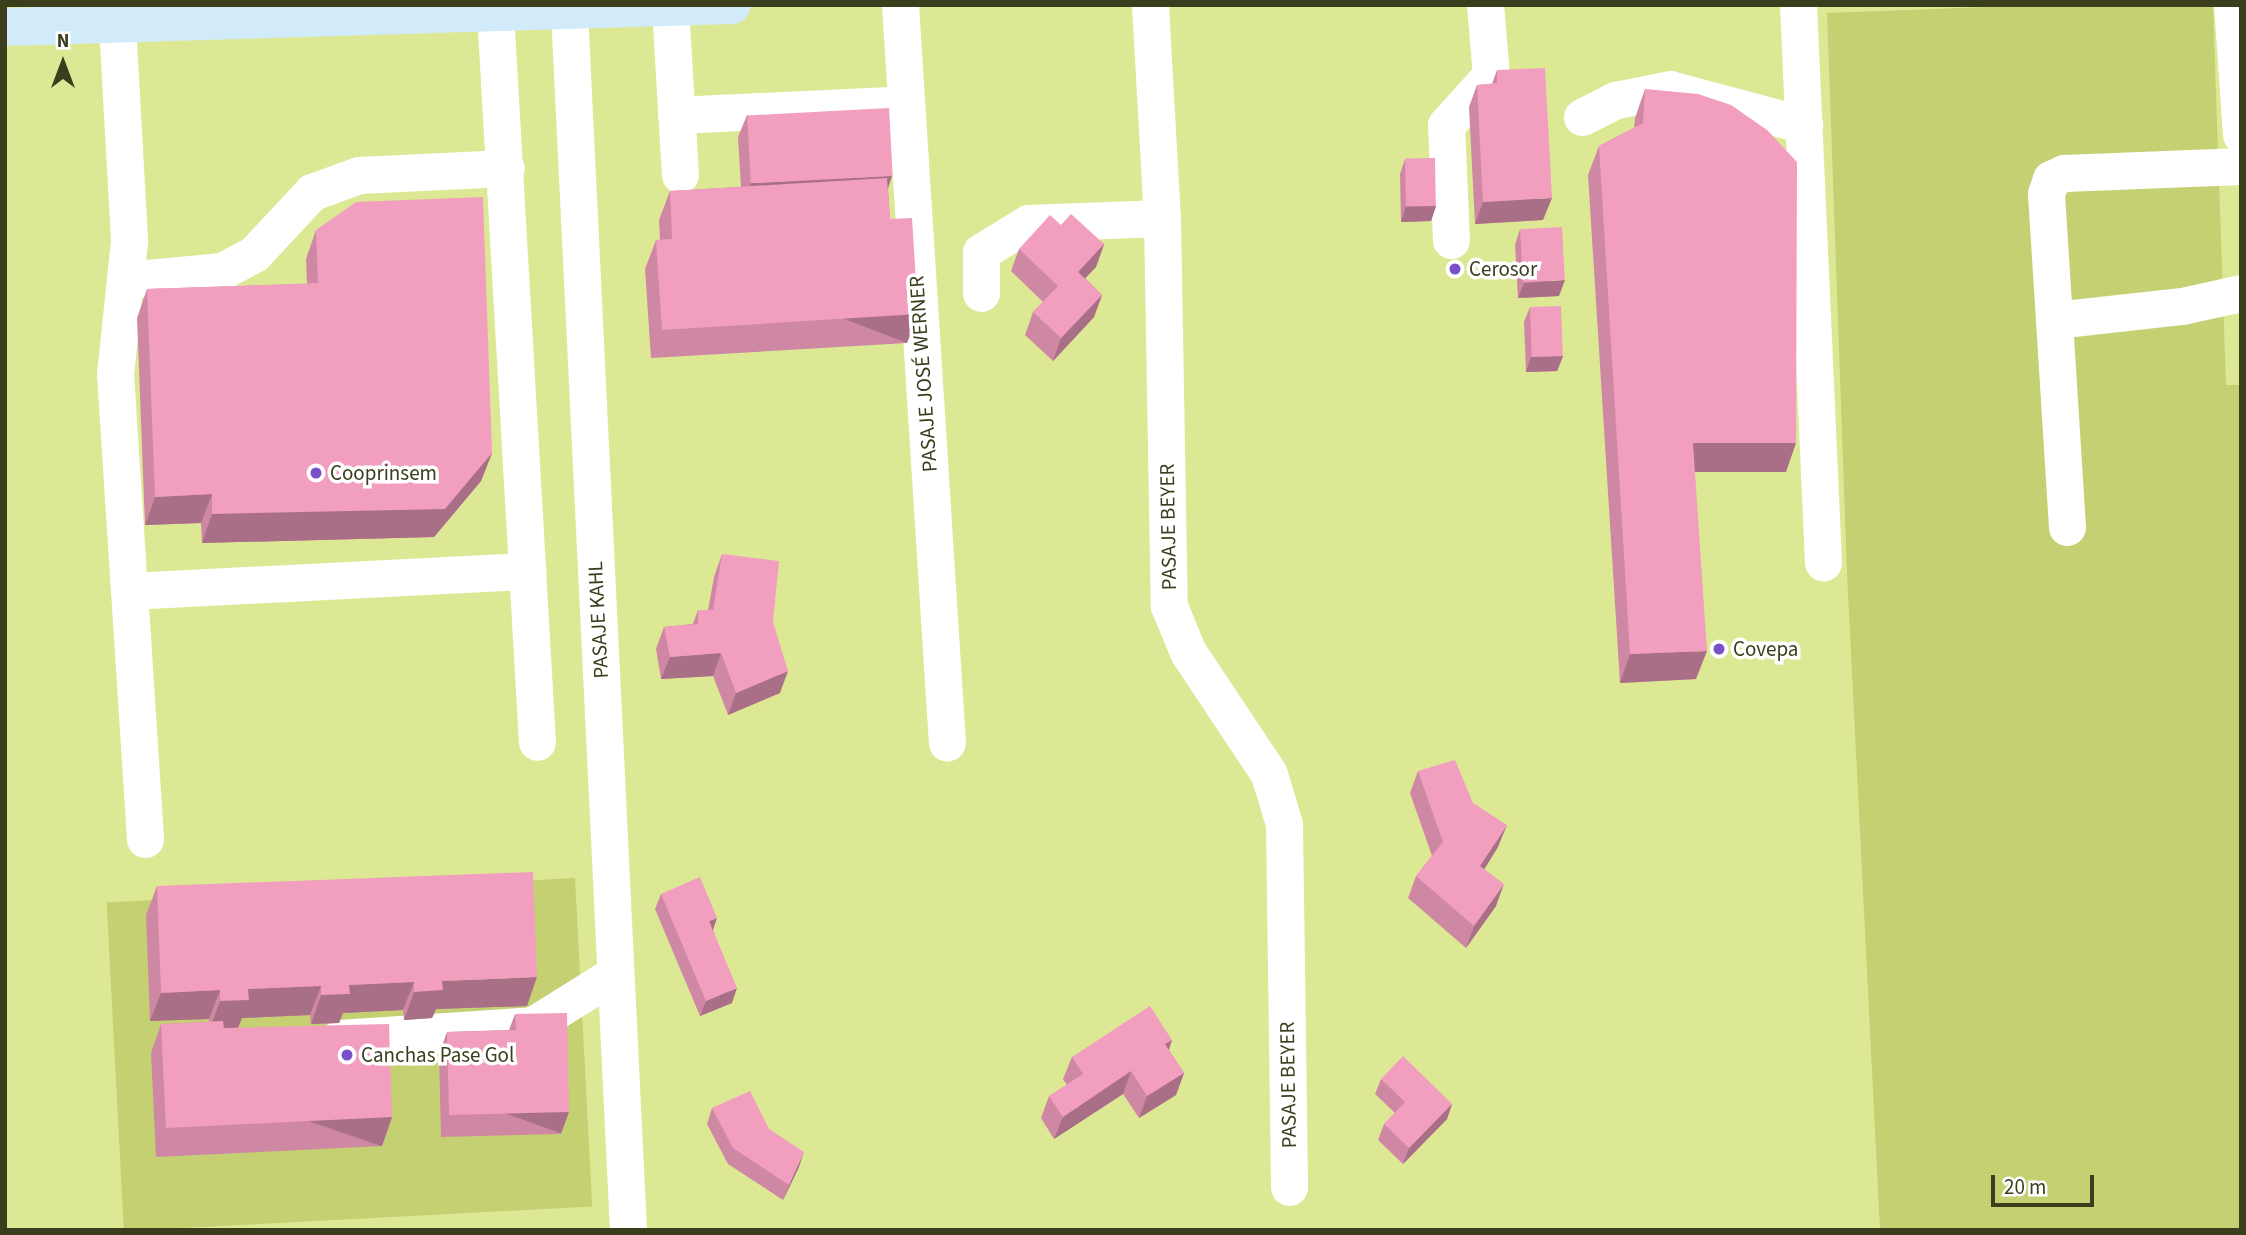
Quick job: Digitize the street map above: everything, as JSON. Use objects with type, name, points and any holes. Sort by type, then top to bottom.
[{"type":"main road","points":[[5,27],[117,24],[171,14],[495,12],[732,5]]},
{"type":"street","name":"PASAJE JOSÉ WERNER","points":[[900,5],[947,743]]},
{"type":"street","name":"PASAJE BEYER","points":[[1150,5],[1162,218],[1169,606],[1188,652],[1269,774],[1284,824],[1289,1187]]},
{"type":"street","points":[[1451,240],[1447,125],[1491,75],[1485,5]]},
{"type":"street","points":[[1798,5],[1823,562]]},
{"type":"street","points":[[2232,5],[2241,135]]},
{"type":"street","points":[[670,7],[680,175]]},
{"type":"street","name":"PASAJE KAHL","points":[[569,10],[613,975],[628,1230]]},
{"type":"street","points":[[495,12],[537,742]]},
{"type":"street","points":[[117,24],[129,241],[115,374],[145,839]]},
{"type":"street","points":[[1582,117],[1616,100],[1670,89],[1804,125]]},
{"type":"street","points":[[676,115],[906,104]]},
{"type":"street","points":[[2067,527],[2046,194],[2052,179],[2064,173],[2241,166]]},
{"type":"street","points":[[125,280],[222,271],[254,254],[312,192],[359,175],[506,168]]},
{"type":"street","points":[[981,293],[981,252],[1028,223],[1162,218]]},
{"type":"street","points":[[2054,320],[2182,306],[2241,293]]},
{"type":"street","points":[[129,592],[527,571]]},
{"type":"street","points":[[310,1040],[533,1025],[613,975]]},
{"type":"green space","points":[[2039,5],[2213,5],[2226,385],[2241,385],[2241,1230],[1880,1230],[1847,574],[1827,13]]},
{"type":"green space","name":"Canchas Pase Gol","points":[[575,878],[592,1207],[124,1230],[107,903]]},
{"type":"building","points":[[1545,68],[1552,198],[1483,202],[1477,85],[1497,83],[1497,70]]},
{"type":"building","points":[[1645,89],[1698,94],[1731,105],[1767,130],[1797,162],[1796,443],[1693,443],[1707,651],[1630,654],[1599,146],[1643,123]]},
{"type":"building","points":[[889,108],[893,176],[751,183],[747,115]]},
{"type":"building","points":[[1435,158],[1436,206],[1406,207],[1405,159]]},
{"type":"building","points":[[887,178],[890,219],[912,218],[918,314],[662,330],[656,240],[672,239],[670,191]]},
{"type":"building","points":[[483,197],[492,453],[445,509],[212,514],[212,494],[155,497],[147,289],[318,283],[316,230],[356,202]]},
{"type":"building","points":[[1071,214],[1104,244],[1078,272],[1102,295],[1061,338],[1033,312],[1058,286],[1019,249],[1050,215],[1061,225]]},
{"type":"building","points":[[1562,227],[1565,280],[1523,282],[1520,229]]},
{"type":"building","points":[[1561,306],[1563,356],[1532,357],[1530,307]]},
{"type":"building","points":[[722,554],[779,561],[773,622],[788,671],[736,693],[721,653],[670,657],[664,627],[698,624],[698,610],[713,610]]},
{"type":"building","points":[[1455,760],[1473,803],[1507,825],[1480,866],[1504,884],[1474,926],[1416,876],[1443,842],[1418,771]]},
{"type":"building","points":[[533,872],[537,977],[442,981],[443,990],[414,992],[414,982],[349,985],[350,994],[321,995],[321,986],[248,989],[249,1000],[220,1001],[220,990],[161,993],[157,886]]},
{"type":"building","points":[[700,877],[717,918],[709,921],[737,988],[706,1001],[661,894]]},
{"type":"building","points":[[1150,1006],[1172,1040],[1165,1044],[1184,1073],[1147,1096],[1131,1071],[1063,1117],[1049,1096],[1083,1074],[1072,1057]]},
{"type":"building","points":[[567,1013],[569,1112],[449,1115],[447,1032],[516,1030],[515,1014]]},
{"type":"building","points":[[223,1021],[224,1028],[389,1024],[392,1117],[166,1128],[161,1024]]},
{"type":"building","points":[[1403,1056],[1452,1104],[1409,1148],[1384,1124],[1405,1102],[1381,1079]]},
{"type":"building","points":[[750,1091],[769,1129],[804,1152],[789,1185],[733,1148],[712,1108]]},
{"type":"place","name":"Cerosor","points":[[1455,269]]},
{"type":"place","name":"Cooprinsem","points":[[316,473]]},
{"type":"place","name":"Covepa","points":[[1719,649]]},
{"type":"place","name":"Canchas Pase Gol","points":[[347,1055]]}]
